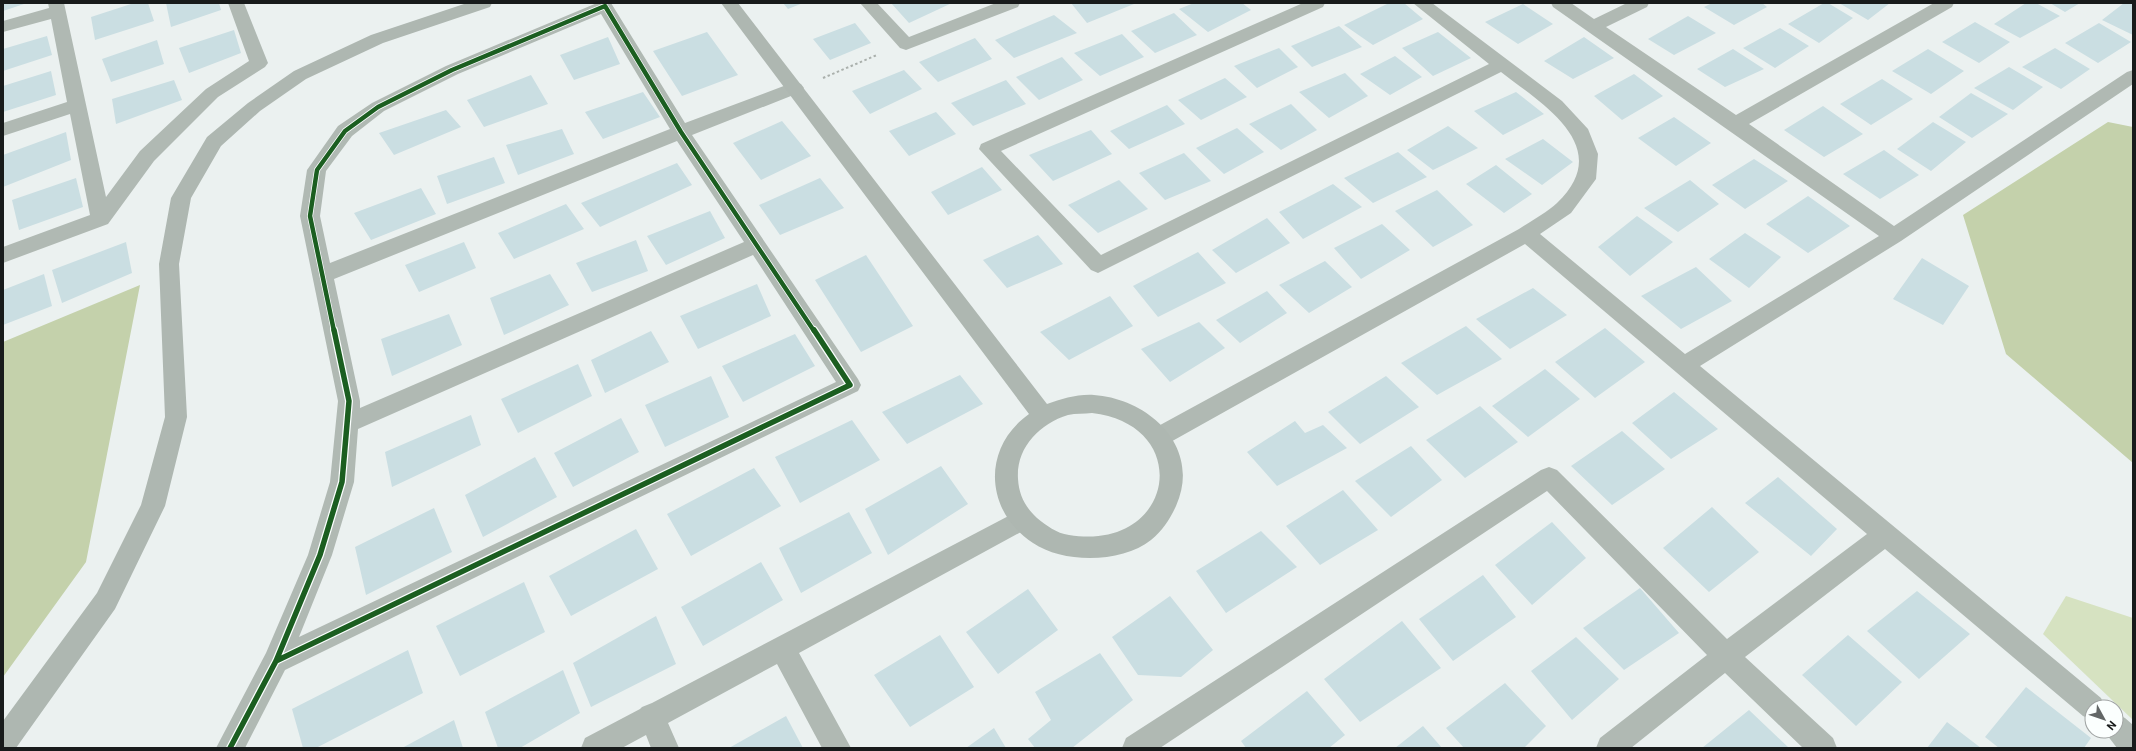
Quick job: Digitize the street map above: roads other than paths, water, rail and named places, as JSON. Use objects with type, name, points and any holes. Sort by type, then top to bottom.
[{"type":"street","points":[[3,255],[101,219],[147,156],[212,93],[258,63],[236,3]]},
{"type":"street","points":[[3,744],[106,601],[153,506],[176,417],[169,264],[181,198],[214,142],[254,107],[300,75],[377,39],[484,3]]},
{"type":"street","points":[[729,3],[796,88],[1043,416]]},
{"type":"street","points":[[868,3],[906,44],[1012,3]]},
{"type":"street","points":[[1318,3],[988,149],[1098,265],[1501,65]]},
{"type":"street","points":[[1159,437],[1526,234],[1564,208],[1586,179],[1589,154],[1579,129],[1556,105],[1501,65],[1421,3]]},
{"type":"street","points":[[1559,3],[1894,236]]},
{"type":"street","points":[[1593,26],[1641,3]]},
{"type":"street","points":[[1735,124],[1946,3]]},
{"type":"street","points":[[230,748],[276,661],[320,555],[342,482],[349,400],[310,216],[317,170],[345,131],[378,107],[452,70],[605,6],[681,132],[850,385],[276,661]]},
{"type":"street","points":[[3,27],[57,7],[101,219]]},
{"type":"street","points":[[1684,365],[1894,236],[2133,76]]},
{"type":"street","points":[[322,275],[681,132],[796,88]]},
{"type":"street","points":[[3,130],[77,105]]},
{"type":"street","points":[[1526,234],[1684,365],[1884,535],[2084,700]]},
{"type":"street","points":[[347,424],[757,245]]},
{"type":"street","points":[[1092,404],[1118,408],[1141,420],[1159,437],[1170,458],[1173,482],[1166,506],[1150,527],[1127,541],[1099,548],[1070,547],[1043,537],[1022,520],[1008,498],[1005,474],[1010,451],[1021,432],[1043,416],[1066,406],[1092,404]]},
{"type":"street","points":[[1136,748],[1549,477],[1726,656],[1823,748]]},
{"type":"street","points":[[595,748],[651,716],[1022,520]]},
{"type":"street","points":[[1610,748],[1726,656],[1884,535]]},
{"type":"street","points":[[782,647],[837,748]]},
{"type":"street","points":[[651,716],[665,748]]},
{"type":"street","points":[[2124,735],[2133,745]]}]
